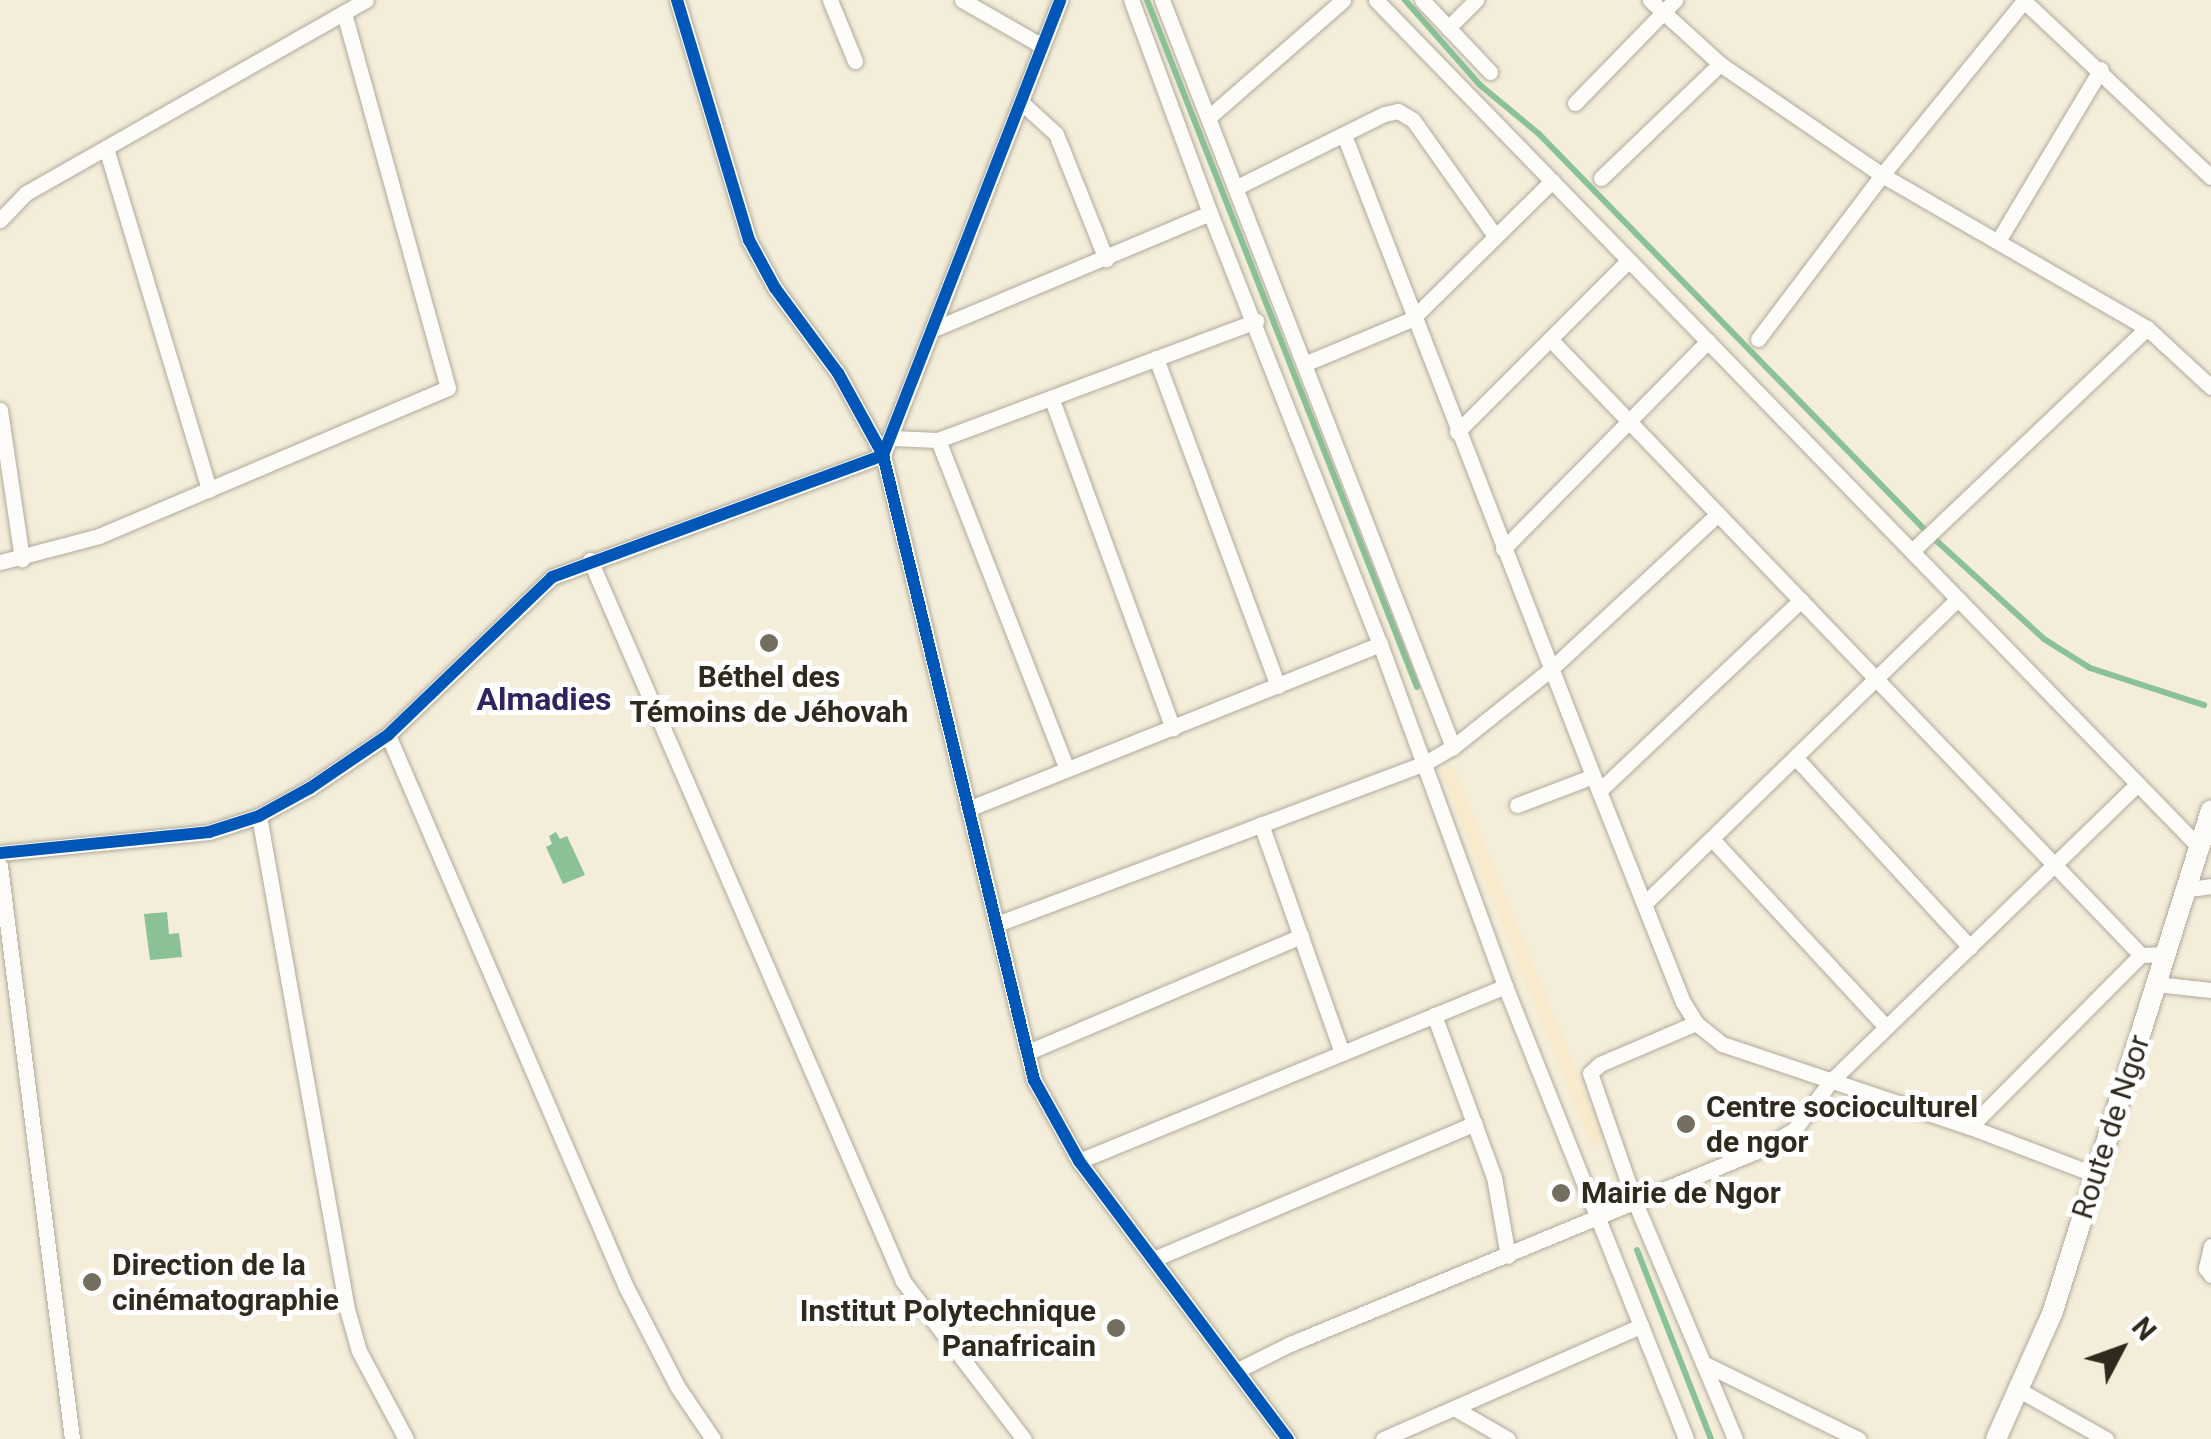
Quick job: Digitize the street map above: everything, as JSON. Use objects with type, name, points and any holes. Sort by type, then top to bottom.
[{"type":"street","points":[[0,220],[26,194],[366,0]]},
{"type":"street","points":[[830,0],[855,61]]},
{"type":"street","points":[[962,0],[1042,46]]},
{"type":"street","points":[[0,853],[209,832],[259,816],[310,788],[388,735],[542,584],[590,560],[883,455],[1060,0]]},
{"type":"street","points":[[1131,0],[1210,213],[1256,321],[1292,424],[1380,644],[1505,986],[1682,1436]]},
{"type":"street","points":[[1162,0],[1452,747]]},
{"type":"street","points":[[1209,117],[1343,0]]},
{"type":"street","points":[[1376,0],[1708,341],[1923,541],[1958,600],[2200,848]]},
{"type":"street","points":[[1422,0],[1490,72]]},
{"type":"street","points":[[1448,28],[1476,0]]},
{"type":"street","points":[[1650,0],[1669,6],[1720,64],[1882,175],[2147,328],[2211,387]]},
{"type":"street","points":[[1758,339],[1882,175],[2023,0],[2211,177]]},
{"type":"street","points":[[681,2],[749,240],[775,288],[838,374],[883,455],[1034,1080],[1080,1161],[1288,1439]]},
{"type":"street","points":[[1575,102],[1669,6]]},
{"type":"street","points":[[0,562],[99,536],[448,388],[344,13]]},
{"type":"street","points":[[1601,178],[1720,64]]},
{"type":"street","points":[[1998,241],[2101,70]]},
{"type":"street","points":[[1021,102],[1056,134],[1106,259]]},
{"type":"street","points":[[1235,188],[1384,114],[1398,111],[1414,120],[1495,236]]},
{"type":"street","points":[[1344,135],[1412,319],[1683,1002],[1696,1023],[1722,1044],[1970,1127],[2096,1175]]},
{"type":"street","points":[[106,148],[209,490]]},
{"type":"street","points":[[1304,364],[1412,319],[1552,181]]},
{"type":"street","points":[[934,329],[1210,213]]},
{"type":"street","points":[[1457,432],[1628,260]]},
{"type":"street","points":[[892,438],[938,440],[1256,321]]},
{"type":"street","points":[[1923,541],[2147,328]]},
{"type":"street","points":[[1550,339],[2141,955]]},
{"type":"street","points":[[1504,549],[1708,341]]},
{"type":"street","points":[[1156,358],[1278,686]]},
{"type":"street","points":[[1052,400],[1173,728]]},
{"type":"street","points":[[0,410],[22,559]]},
{"type":"street","points":[[938,440],[1067,770]]},
{"type":"street","points":[[997,924],[1425,763],[1452,747],[1551,669],[1718,514]]},
{"type":"street","points":[[590,560],[903,1282],[1024,1439]]},
{"type":"street","points":[[1517,806],[1596,783],[1801,600]]},
{"type":"street","points":[[1644,904],[1958,600]]},
{"type":"street","points":[[968,809],[1380,644]]},
{"type":"street","points":[[388,735],[626,1287],[677,1386],[712,1439]]},
{"type":"street","points":[[1796,758],[1970,946]]},
{"type":"street","points":[[1236,1371],[1290,1344],[1762,1150],[1794,1130],[1831,1081],[2138,784]]},
{"type":"street","name":"Route de Ngor","points":[[1996,1439],[2021,1391],[2052,1314],[2211,810]]},
{"type":"street","points":[[259,816],[346,1309],[359,1351],[406,1439]]},
{"type":"street","points":[[1261,824],[1342,1053]]},
{"type":"street","points":[[1712,839],[1886,1028]]},
{"type":"street","points":[[0,866],[72,1439]]},
{"type":"street","points":[[2188,889],[2211,886]]},
{"type":"street","points":[[1028,1052],[1300,936]]},
{"type":"street","points":[[1970,1127],[2141,955],[2167,954]]},
{"type":"street","points":[[2156,984],[2211,990]]},
{"type":"street","points":[[1080,1161],[1505,986]]},
{"type":"street","points":[[1434,1015],[1494,1177],[1508,1256]]},
{"type":"street","points":[[1696,1023],[1600,1064],[1590,1073],[1635,1202],[1735,1439]]},
{"type":"street","points":[[1156,1258],[1475,1123]]},
{"type":"street","points":[[2211,1246],[2206,1262],[2211,1275]]},
{"type":"street","points":[[1383,1439],[1641,1326]]},
{"type":"street","points":[[1703,1362],[1858,1439]]},
{"type":"street","points":[[2021,1391],[2106,1439]]},
{"type":"street","points":[[1454,1408],[1508,1439]]},
{"type":"shaded area","points":[[1453,765],[1605,1141],[1592,1147],[1440,770]]},
{"type":"shaded area","points":[[556,832],[560,839],[567,836],[585,875],[563,884],[546,847],[552,844],[549,836]]},
{"type":"shaded area","points":[[167,912],[169,934],[179,933],[182,957],[150,960],[144,914]]},
{"type":"waterway","points":[[1147,0],[1417,687]]},
{"type":"waterway","points":[[1405,0],[1480,85],[1539,134],[1928,533],[2044,639],[2090,668],[2204,705]]},
{"type":"waterway","points":[[1637,1250],[1711,1439]]},
{"type":"cycle path","points":[[677,0],[749,240],[775,288],[838,373],[883,455],[1034,1080],[1079,1161],[1288,1439]]},
{"type":"cycle path","points":[[0,853],[209,832],[259,816],[310,788],[388,735],[552,577],[883,455],[1060,0]]},
{"type":"place","name":"Béthel des Témoins de Jéhovah","points":[[769,643]]},
{"type":"place","name":"Centre socioculturel de ngor","points":[[1686,1124]]},
{"type":"place","name":"Mairie de Ngor","points":[[1561,1193]]},
{"type":"place","name":"Direction de la cinématographie","points":[[92,1282]]},
{"type":"place","name":"Institut Polytechnique Panafricain","points":[[1116,1328]]},
{"type":"district","name":"Almadies","points":[[544,699]]}]
